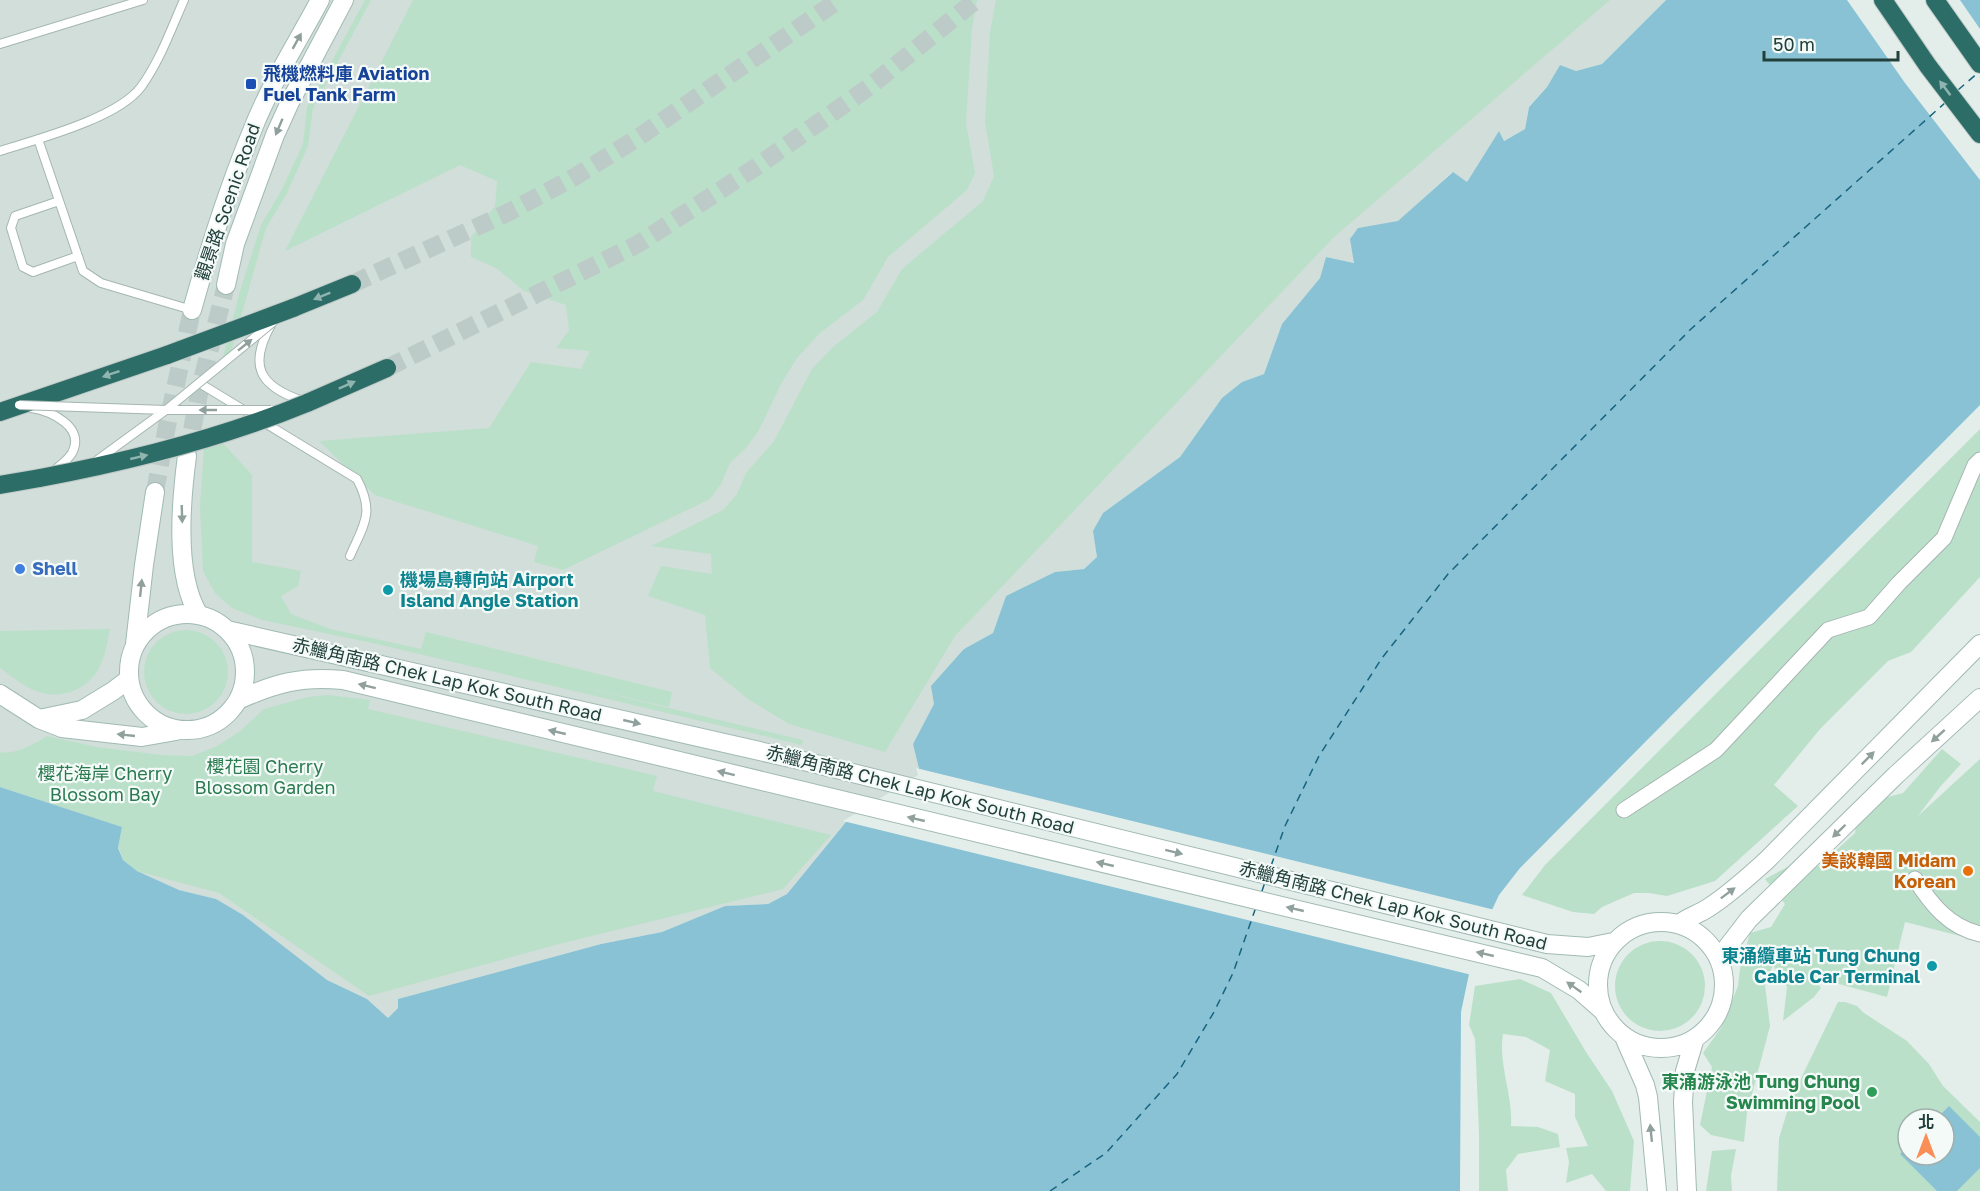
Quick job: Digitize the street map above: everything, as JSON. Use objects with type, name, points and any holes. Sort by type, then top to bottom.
[{"type":"highway","points":[[1883,0],[1928,66],[1980,134]]},
{"type":"highway","points":[[1935,0],[1980,64]]},
{"type":"highway","points":[[0,412],[167,355],[352,284]]},
{"type":"highway","points":[[0,485],[83,470],[217,435],[288,411],[387,368]]},
{"type":"main road","name":"觀景路 Scenic Road","points":[[192,310],[213,235],[252,130],[268,94],[320,0]]},
{"type":"main road","name":"觀景路 Scenic Road","points":[[226,285],[236,244],[275,135],[344,0]]},
{"type":"main road","points":[[187,456],[182,499],[184,576],[192,603],[199,615]]},
{"type":"main road","points":[[155,492],[129,679],[133,693],[142,709],[151,718],[161,724],[184,730]]},
{"type":"main road","points":[[0,694],[39,718],[62,728],[142,737],[205,728],[232,709],[238,700],[244,682],[245,663],[239,645],[227,630],[210,619],[199,615],[183,614],[157,622],[141,636],[135,646]]},
{"type":"main road","name":"赤鱲角南路 Chek Lap Kok South Road","points":[[227,630],[812,763],[1547,944],[1588,947],[1613,942]]},
{"type":"main road","points":[[1679,924],[1730,893],[1767,860],[1980,644]]},
{"type":"main road","name":"赤鱲角南路 Chek Lap Kok South Road","points":[[238,700],[268,687],[291,681],[321,678],[343,680],[782,788],[1542,968],[1579,990],[1603,1011]]},
{"type":"main road","points":[[39,718],[82,710],[129,679]]},
{"type":"main road","points":[[1719,958],[1749,919],[1896,775],[1980,698]]},
{"type":"main road","points":[[1660,921],[1679,924],[1702,936],[1719,958],[1725,980],[1722,1002],[1712,1023],[1695,1038],[1678,1046],[1660,1048],[1641,1045],[1624,1037],[1612,1026],[1598,997],[1599,969],[1613,942],[1640,924],[1660,921]]},
{"type":"main road","points":[[1624,1037],[1645,1084],[1648,1097],[1657,1191]]},
{"type":"main road","points":[[1687,1191],[1683,1102],[1685,1071],[1695,1038]]},
{"type":"street","points":[[1624,810],[1716,750],[1828,630],[1869,617],[1899,582],[1944,538],[1975,465],[1980,460]]},
{"type":"street","points":[[1915,879],[1930,903],[1951,922],[1980,934]]},
{"type":"lane","points":[[0,44],[143,0]]},
{"type":"lane","points":[[0,151],[83,123],[115,109],[140,89],[152,70],[184,0]]},
{"type":"lane","points":[[38,139],[83,271],[101,283],[192,310]]},
{"type":"lane","points":[[60,201],[15,216],[11,228],[23,267],[33,272],[78,256]]},
{"type":"lane","points":[[83,470],[166,410],[293,308]]},
{"type":"lane","points":[[272,323],[263,339],[260,353],[262,376],[268,384],[307,403]]},
{"type":"lane","points":[[201,384],[357,479],[365,497],[367,517],[350,556]]},
{"type":"lane","points":[[20,405],[288,411]]},
{"type":"lane","points":[[20,405],[54,414],[66,422],[73,433],[75,443],[72,453],[54,470],[40,478]]},
{"type":"shaded area","points":[[0,0],[1666,0],[1602,64],[1576,71],[1560,65],[1547,87],[1529,106],[1525,129],[1503,141],[1499,131],[1467,182],[1452,172],[1398,222],[1358,228],[1355,263],[1326,257],[1320,278],[1282,324],[1264,374],[1242,382],[1222,398],[1180,457],[1103,513],[1094,531],[1097,557],[1084,569],[1055,572],[1006,596],[993,633],[964,649],[913,744],[921,777],[846,822],[787,894],[768,904],[725,906],[662,932],[601,944],[398,999],[398,1008],[388,1018],[367,999],[327,980],[216,899],[179,890],[137,871],[122,827],[0,787]]},
{"type":"green space","points":[[365,0],[371,0],[313,108],[308,146],[286,195],[266,228],[226,370],[220,369],[240,291],[261,225],[281,191],[303,144],[307,107]]},
{"type":"green space","points":[[413,0],[977,0],[972,29],[966,123],[975,173],[967,190],[888,257],[863,300],[820,333],[797,358],[781,384],[758,432],[730,463],[721,484],[710,499],[563,570],[534,562],[538,546],[375,495],[319,441],[489,428],[531,362],[581,369],[590,351],[556,348],[569,330],[566,305],[524,291],[496,268],[471,257],[471,237],[495,206],[497,181],[460,165],[285,251]]},
{"type":"green space","points":[[996,0],[1610,0],[1334,237],[955,636],[885,752],[789,724],[748,699],[710,668],[705,615],[648,596],[661,566],[712,574],[711,554],[651,546],[723,510],[737,494],[746,473],[774,441],[812,369],[833,347],[877,312],[902,269],[983,201],[994,176],[985,122],[990,32]]},
{"type":"green space","points":[[1980,429],[1980,577],[1911,652],[1888,661],[1821,728],[1774,785],[1798,806],[1715,881],[1667,896],[1634,893],[1602,907],[1594,914],[1573,912],[1522,895],[1545,865]]},
{"type":"green space","points":[[205,433],[222,442],[252,475],[252,562],[301,571],[298,586],[281,596],[291,614],[330,629],[421,649],[426,632],[672,692],[669,707],[581,687],[803,740],[802,745],[377,644],[262,620],[232,608],[215,593],[203,571],[200,506]]},
{"type":"green space","points":[[110,629],[98,670],[86,683],[71,692],[44,694],[22,684],[0,668],[0,631]]},
{"type":"green space","points":[[186,630],[202,633],[216,642],[225,656],[228,672],[225,688],[216,702],[202,711],[186,714],[170,711],[156,702],[147,688],[144,672],[147,656],[156,642],[170,633]]},
{"type":"green space","points":[[328,695],[370,700],[368,709],[657,776],[653,791],[831,835],[783,889],[559,944],[369,996],[219,893],[137,871],[123,860],[118,847],[122,827],[0,787],[0,752],[18,750],[47,736],[97,747],[161,755],[192,756],[217,746],[239,732],[264,709],[308,697]]},
{"type":"green space","points":[[1942,749],[1961,764],[1918,816],[1980,759],[1980,941],[1905,922],[1887,997],[1813,977],[1821,988],[1814,997],[1783,1021],[1787,987],[1773,965],[1765,985],[1770,1026],[1747,1113],[1744,1142],[1711,1135],[1700,1125],[1712,1067],[1703,1053],[1721,1028],[1738,986],[1740,969],[1750,933],[1771,927],[1785,904],[1765,879],[1791,865],[1819,866],[1855,833],[1858,805],[1903,793]]},
{"type":"green space","points":[[1660,941],[1677,945],[1692,954],[1701,969],[1705,986],[1701,1003],[1692,1018],[1677,1027],[1660,1031],[1643,1027],[1628,1018],[1619,1003],[1615,986],[1619,969],[1628,954],[1643,945]]},
{"type":"green space","points":[[1520,979],[1551,993],[1612,1091],[1634,1141],[1630,1191],[1606,1191],[1592,1174],[1566,1183],[1569,1162],[1566,1148],[1588,1146],[1575,1117],[1575,1094],[1545,1081],[1550,1050],[1526,1037],[1503,1034],[1502,1057],[1510,1102],[1511,1126],[1538,1127],[1558,1134],[1560,1147],[1518,1154],[1506,1170],[1508,1191],[1479,1191],[1475,1039],[1469,1025],[1475,986]]},
{"type":"green space","name":"東涌游泳池 Tung Chung Swimming Pool","points":[[1838,1002],[1845,1002],[1857,1006],[1907,1041],[1929,1064],[1943,1086],[1980,1122],[1980,1191],[1777,1191],[1779,1138],[1791,1099]]},
{"type":"green space","points":[[1736,1149],[1731,1176],[1732,1191],[1706,1191],[1712,1151]]},
{"type":"water","points":[[1666,0],[1980,0],[1980,405],[1520,868],[1499,895],[1469,974],[1461,1012],[1460,1191],[0,1191],[0,787],[122,827],[118,848],[123,860],[137,871],[179,890],[216,899],[243,915],[327,980],[367,999],[388,1018],[398,1008],[398,999],[601,944],[662,932],[725,906],[768,904],[787,894],[846,822],[921,777],[913,744],[934,704],[931,686],[964,649],[993,633],[1006,596],[1055,572],[1084,569],[1097,557],[1093,531],[1103,513],[1180,457],[1222,398],[1242,382],[1264,374],[1282,324],[1320,278],[1326,257],[1354,263],[1350,239],[1358,228],[1398,221],[1453,172],[1467,182],[1499,131],[1504,141],[1525,129],[1529,107],[1547,87],[1560,65],[1576,71],[1602,64]]},
{"type":"water","points":[[1956,1113],[1980,1137],[1980,1168],[1957,1191],[1937,1191],[1913,1167],[1956,1167]]},
{"type":"pier","points":[[1847,0],[1960,0],[1980,29],[1980,180],[1905,83]]},
{"type":"pier","points":[[916,768],[1495,910],[1472,975],[843,821],[918,775]]},
{"type":"ferry route","points":[[1958,90],[1979,72]]},
{"type":"ferry route","points":[[1271,866],[1285,826],[1319,756],[1382,658],[1448,574],[1691,329],[1946,102]]},
{"type":"ferry route","points":[[1262,891],[1265,882]]},
{"type":"ferry route","points":[[1050,1191],[1106,1153],[1177,1074],[1214,1012],[1233,973],[1256,907]]},
{"type":"tunnel","points":[[352,284],[505,214],[571,179],[636,139],[839,0]]},
{"type":"tunnel","points":[[387,368],[638,244],[756,167],[869,87],[976,0]]},
{"type":"tunnel","points":[[187,456],[201,384],[226,285]]},
{"type":"tunnel","points":[[155,492],[192,310]]},
{"type":"place","name":"飛機燃料庫 Aviation Fuel Tank Farm","points":[[251,84]]},
{"type":"place","name":"Shell","points":[[20,569]]},
{"type":"place","name":"機場島轉向站 Airport Island Angle Station","points":[[388,590]]},
{"type":"place","name":"美談韓國 Midam Korean","points":[[1968,871]]},
{"type":"place","name":"東涌纜車站 Tung Chung Cable Car Terminal","points":[[1932,966]]},
{"type":"place","name":"東涌游泳池 Tung Chung Swimming Pool","points":[[1872,1092]]},
{"type":"park label","name":"櫻花園 Cherry Blossom Garden","points":[[265,777]]},
{"type":"park label","name":"櫻花海岸 Cherry Blossom Bay","points":[[105,784]]}]
